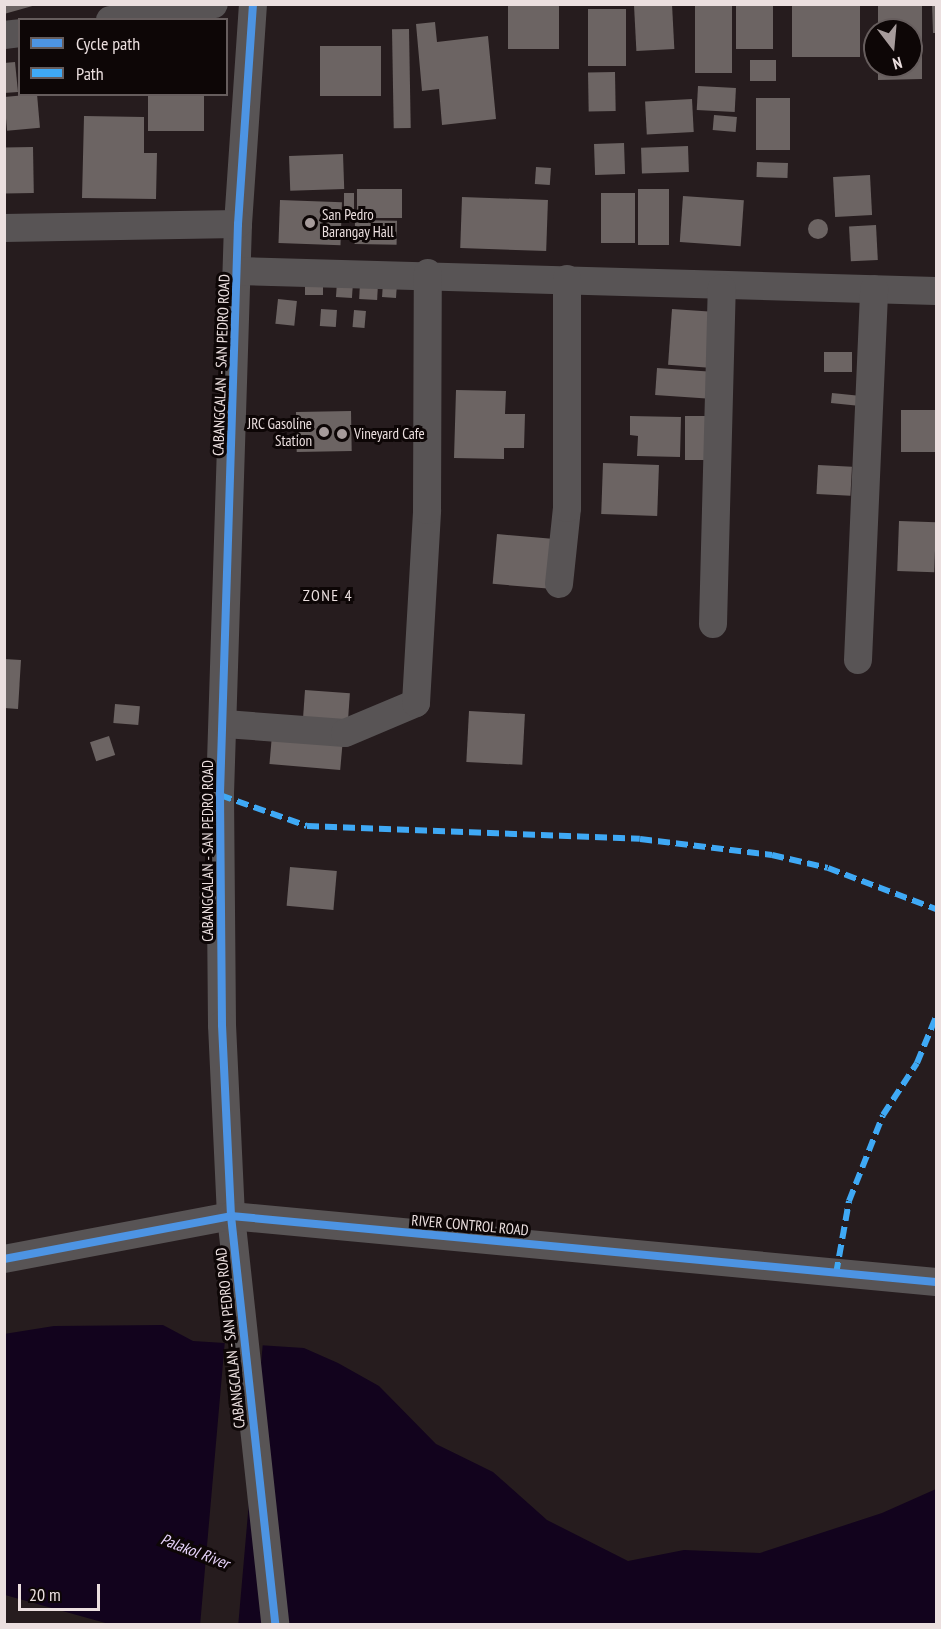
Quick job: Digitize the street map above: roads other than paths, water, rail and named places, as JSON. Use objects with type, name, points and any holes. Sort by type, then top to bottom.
[{"type":"street","points":[[118,18],[161,8],[214,4]]},
{"type":"street","name":"CABANGCALAN - SAN PEDRO ROAD","points":[[253,4],[238,224],[225,724],[220,795],[222,1013],[231,1216],[275,1624]]},
{"type":"street","points":[[4,228],[238,224]]},
{"type":"street","points":[[237,271],[428,273],[722,288],[936,291]]},
{"type":"street","points":[[225,724],[345,733],[416,703],[427,510],[428,273]]},
{"type":"street","points":[[559,584],[567,508],[567,279]]},
{"type":"street","points":[[713,624],[722,288]]},
{"type":"street","points":[[858,660],[874,289]]},
{"type":"street","name":"RIVER CONTROL ROAD","points":[[4,1259],[231,1216],[936,1282]]},
{"type":"water","name":"Palakol River","points":[[163,1325],[193,1341],[304,1348],[338,1363],[379,1386],[436,1444],[493,1472],[547,1520],[628,1561],[684,1550],[760,1553],[882,1513],[936,1489],[936,1624],[109,1624],[5,1595],[4,1334],[54,1326]]},
{"type":"place","name":"San Pedro Barangay Hall","points":[[310,223]]},
{"type":"place","name":"JRC Gasoline Station","points":[[324,432]]},
{"type":"place","name":"Vineyard Cafe","points":[[342,434]]},
{"type":"district","name":"ZONE 4","points":[[328,595]]}]
